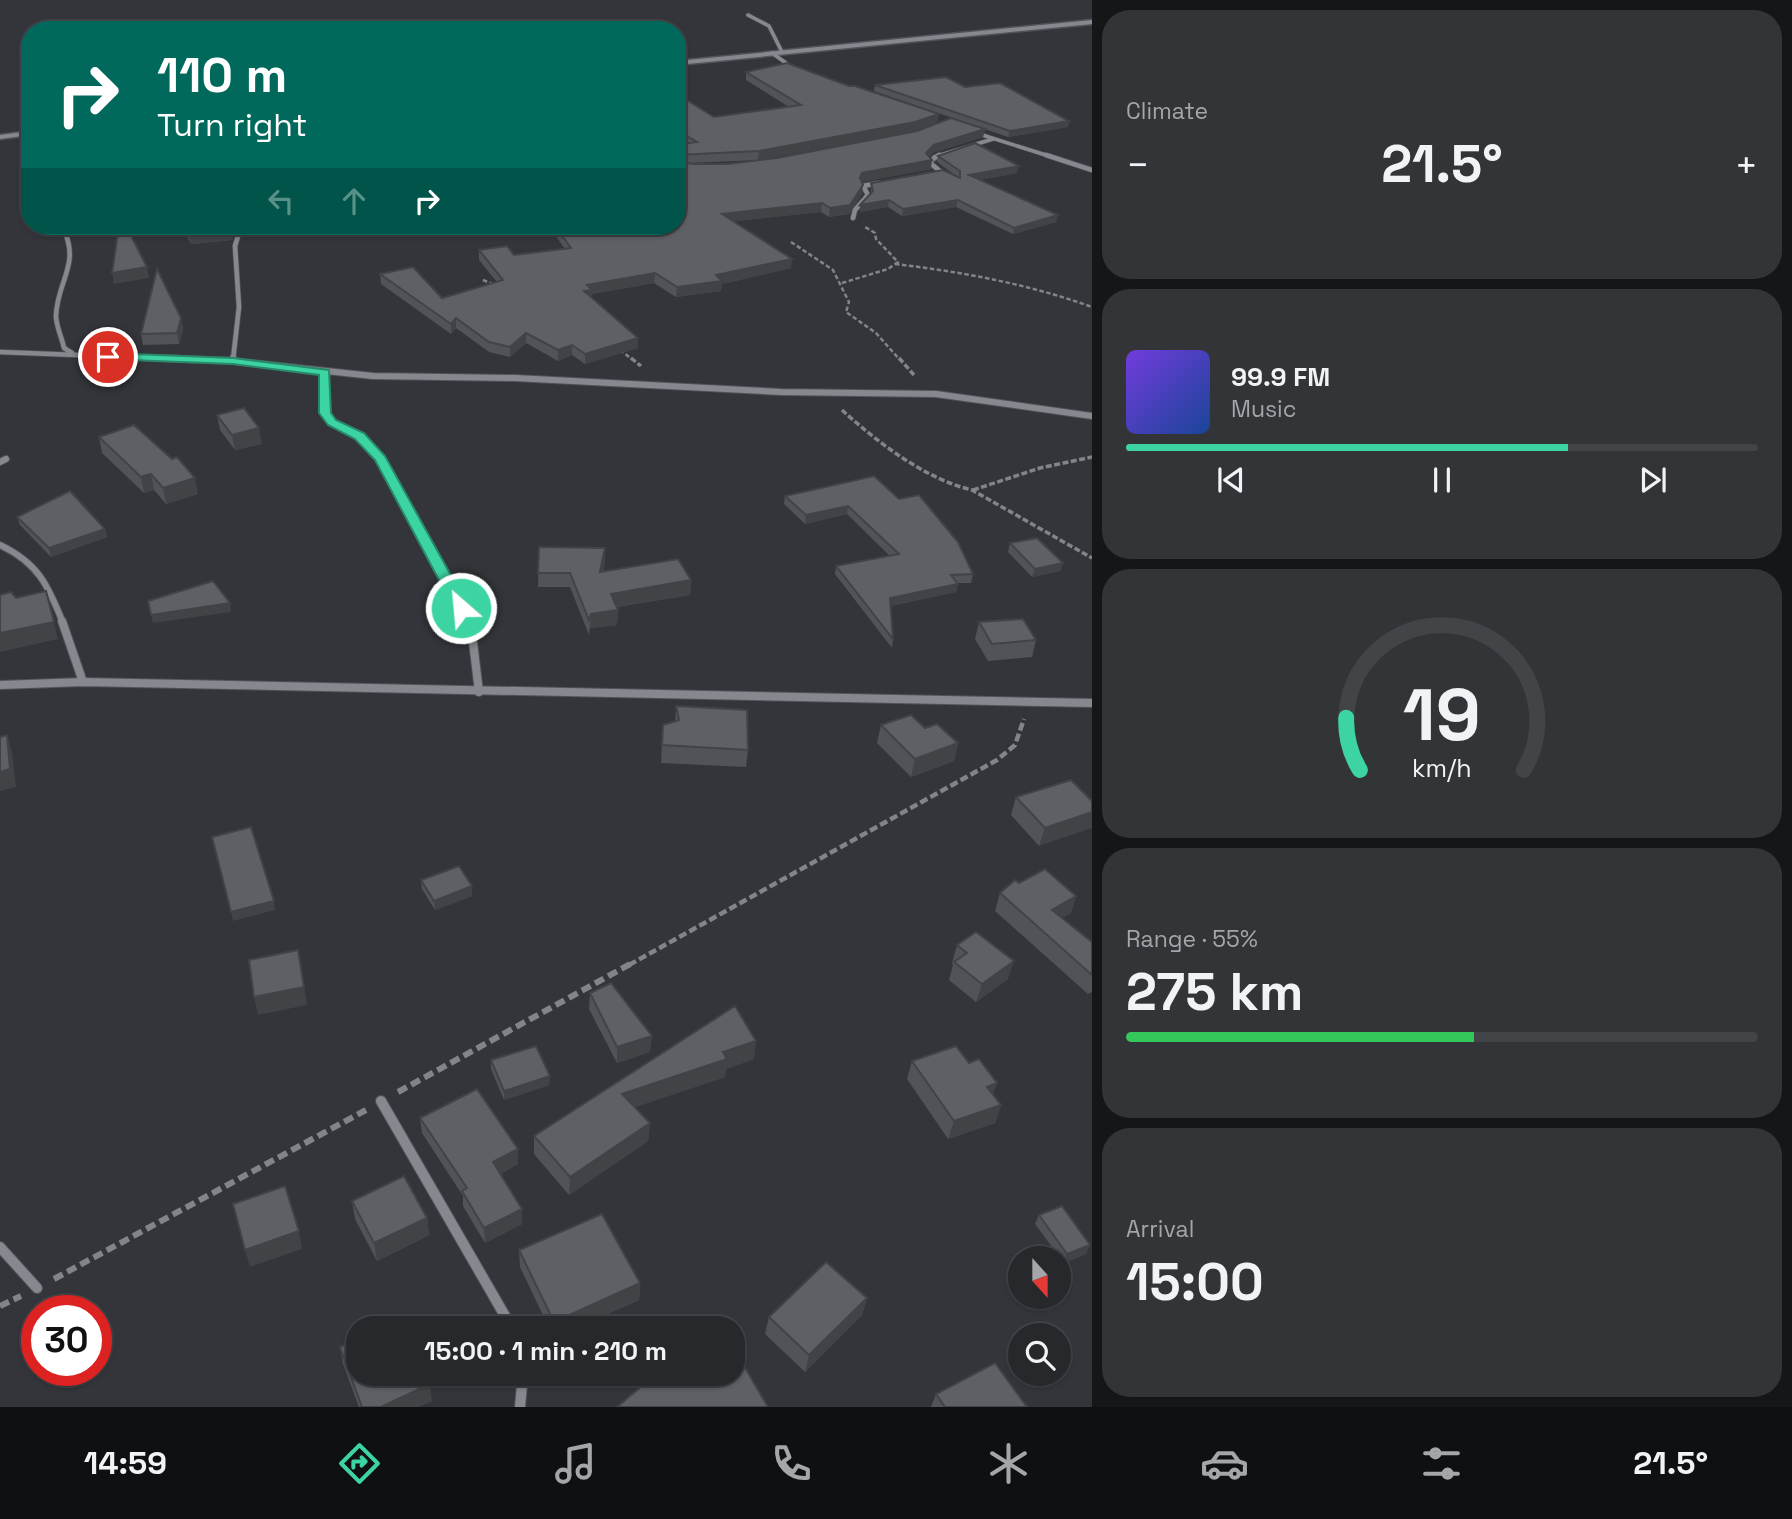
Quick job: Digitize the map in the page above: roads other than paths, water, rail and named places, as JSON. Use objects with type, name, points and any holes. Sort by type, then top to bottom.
[{"type":"street","points":[[748,15],[769,26],[782,52]]},
{"type":"street","points":[[686,62],[1092,22]]},
{"type":"street","points":[[772,53],[796,69]]},
{"type":"street","points":[[966,129],[1092,170]]},
{"type":"street","points":[[0,137],[21,134]]},
{"type":"street","points":[[956,181],[929,162],[934,156],[994,138]]},
{"type":"street","points":[[927,174],[941,172]]},
{"type":"street","points":[[853,218],[855,210],[868,195],[863,186],[887,181]]},
{"type":"street","points":[[67,235],[70,241],[71,261],[56,316],[64,348],[76,355]]},
{"type":"street","points":[[233,361],[239,307],[235,246],[238,235]]},
{"type":"street","points":[[0,352],[233,361],[325,373],[515,377],[828,393],[936,394],[996,400],[1092,416]]},
{"type":"street","points":[[325,373],[325,413],[332,422],[359,436],[381,459],[461,608],[473,642],[479,692]]},
{"type":"street","points":[[0,545],[26,558],[36,568],[56,605],[83,682]]},
{"type":"street","points":[[0,685],[83,682],[1092,703]]},
{"type":"street","points":[[382,1101],[505,1316]]},
{"type":"street","points":[[0,1247],[37,1288]]},
{"type":"street","points":[[520,1407],[522,1386]]}]
